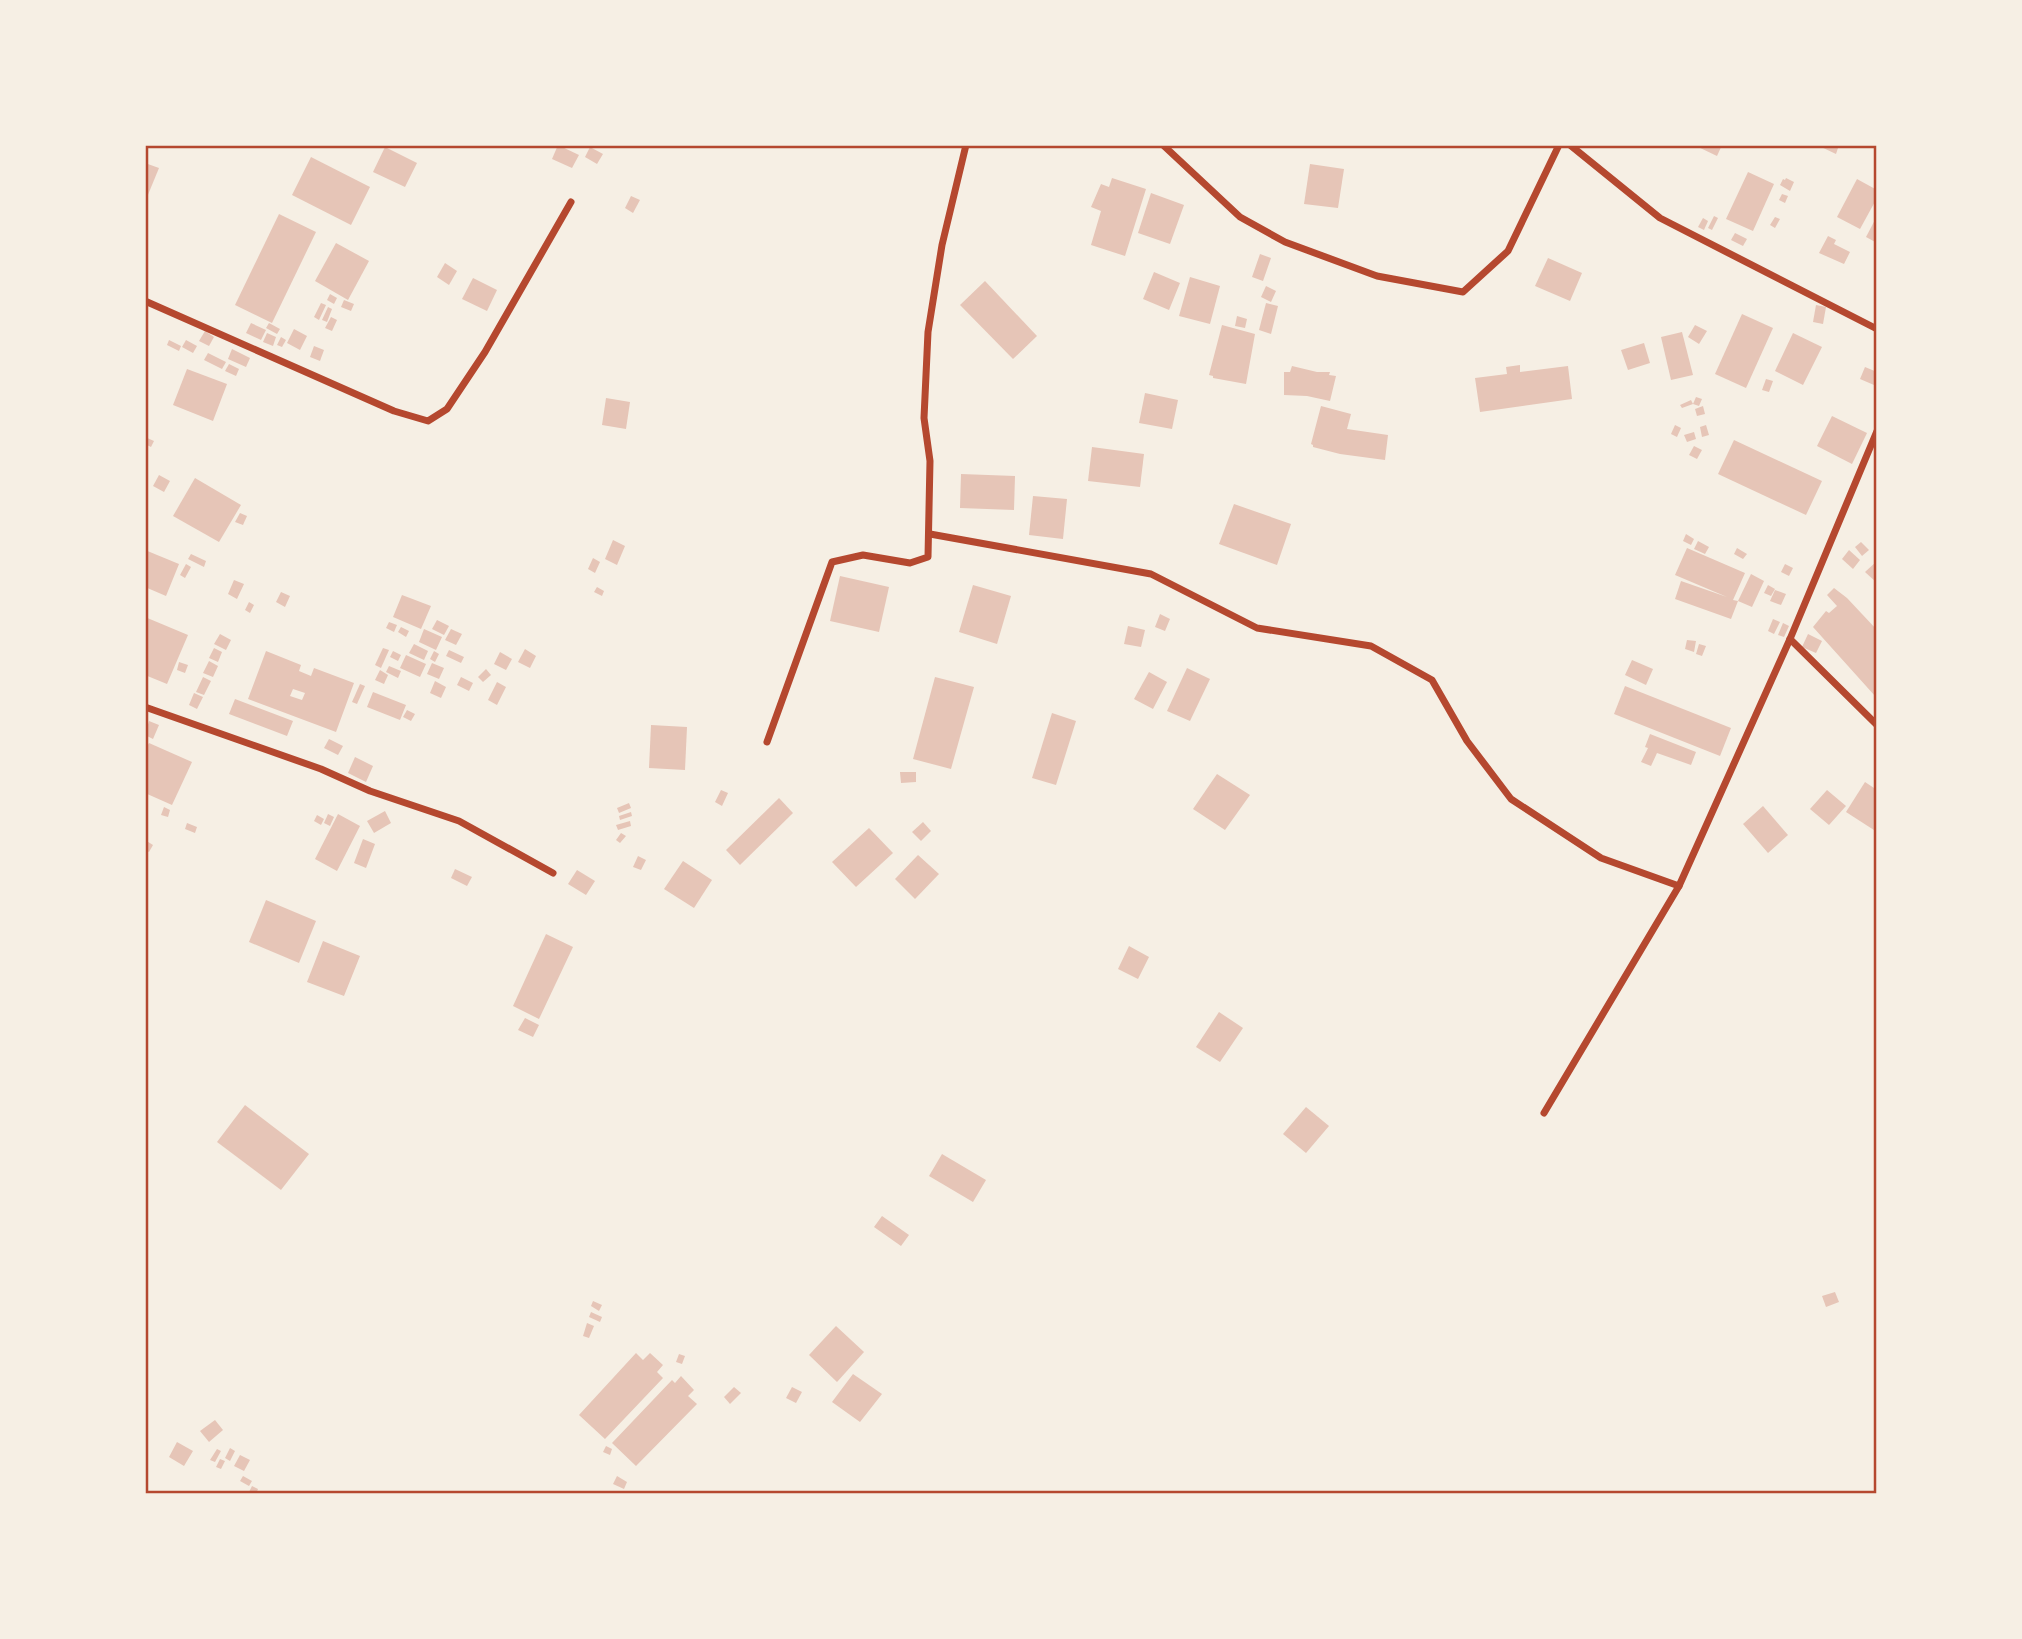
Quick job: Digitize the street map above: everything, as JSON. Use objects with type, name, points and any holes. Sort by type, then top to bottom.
[{"type":"street","points":[[767,741],[832,562],[863,555],[910,563],[928,557],[930,461],[924,418],[928,332],[942,245],[967,145]]},
{"type":"street","points":[[1163,145],[1240,217],[1284,242],[1377,276],[1464,292],[1508,251],[1559,145]]},
{"type":"street","points":[[1570,145],[1660,218],[1877,329]]},
{"type":"street","points":[[145,301],[394,411],[428,421],[447,409],[485,352],[571,202]]},
{"type":"street","points":[[1544,1113],[1679,886],[1790,639],[1877,431]]},
{"type":"street","points":[[930,534],[1151,574],[1257,628],[1371,646],[1432,680],[1468,741],[1511,799],[1601,858],[1679,886]]},
{"type":"street","points":[[1790,639],[1877,724]]},
{"type":"street","points":[[145,707],[321,769],[370,791],[459,821],[553,873]]},
{"type":"building","points":[[558,145],[579,155],[572,168],[552,159]]},
{"type":"building","points":[[1694,145],[1722,145],[1717,156]]},
{"type":"building","points":[[1817,145],[1839,145],[1836,154]]},
{"type":"building","points":[[385,147],[417,163],[405,187],[373,172]]},
{"type":"building","points":[[590,147],[603,154],[597,164],[585,157]]},
{"type":"building","points":[[311,157],[370,187],[351,225],[292,195]]},
{"type":"building","points":[[145,163],[159,168],[145,202]]},
{"type":"building","points":[[1310,164],[1344,169],[1338,208],[1304,204]]},
{"type":"building","points":[[1748,172],[1774,184],[1753,231],[1726,219]]},
{"type":"building","points":[[1112,178],[1146,189],[1125,256],[1091,245],[1101,211],[1091,207],[1101,184],[1109,187]]},
{"type":"building","points":[[1786,178],[1794,182],[1790,191],[1780,185]]},
{"type":"building","points":[[1857,179],[1877,190],[1877,198],[1860,229],[1837,217]]},
{"type":"building","points":[[1151,193],[1184,205],[1170,244],[1138,233]]},
{"type":"building","points":[[1782,194],[1788,196],[1785,203],[1779,200]]},
{"type":"building","points":[[631,196],[640,200],[633,213],[625,208]]},
{"type":"building","points":[[279,214],[316,232],[272,323],[235,305]]},
{"type":"building","points":[[1714,216],[1718,218],[1712,230],[1708,228]]},
{"type":"building","points":[[1877,216],[1877,243],[1866,237]]},
{"type":"building","points":[[1775,217],[1780,219],[1775,228],[1770,225]]},
{"type":"building","points":[[1703,218],[1708,221],[1704,230],[1698,227]]},
{"type":"building","points":[[1735,233],[1747,239],[1743,246],[1731,240]]},
{"type":"building","points":[[1828,236],[1836,240],[1834,244],[1850,252],[1844,264],[1819,253]]},
{"type":"building","points":[[336,243],[369,261],[348,300],[315,281]]},
{"type":"building","points":[[1260,254],[1271,258],[1263,281],[1252,277]]},
{"type":"building","points":[[1548,258],[1582,273],[1570,301],[1535,286]]},
{"type":"building","points":[[445,263],[457,271],[449,285],[437,277]]},
{"type":"building","points":[[1154,272],[1180,283],[1169,310],[1143,299]]},
{"type":"building","points":[[1190,277],[1220,286],[1210,324],[1179,316]]},
{"type":"building","points":[[473,278],[497,290],[487,311],[462,299]]},
{"type":"building","points":[[985,281],[1037,336],[1013,359],[960,305]]},
{"type":"building","points":[[1266,286],[1276,291],[1271,302],[1261,297]]},
{"type":"building","points":[[330,294],[337,298],[334,304],[327,300]]},
{"type":"building","points":[[344,300],[354,304],[351,311],[341,307]]},
{"type":"building","points":[[321,303],[326,305],[319,320],[314,317]]},
{"type":"building","points":[[1266,303],[1278,306],[1271,334],[1259,330]]},
{"type":"building","points":[[1816,305],[1826,307],[1823,324],[1813,322]]},
{"type":"building","points":[[328,307],[332,309],[327,322],[322,320]]},
{"type":"building","points":[[1742,314],[1773,328],[1746,388],[1715,374]]},
{"type":"building","points":[[1237,316],[1247,319],[1245,328],[1235,326]]},
{"type":"building","points":[[331,317],[337,320],[332,331],[325,328]]},
{"type":"building","points":[[251,323],[266,330],[261,340],[246,333]]},
{"type":"building","points":[[269,323],[280,329],[277,334],[266,328]]},
{"type":"building","points":[[1222,325],[1255,334],[1246,384],[1209,375]]},
{"type":"building","points":[[1695,325],[1707,331],[1699,344],[1688,337]]},
{"type":"building","points":[[294,329],[307,336],[300,350],[287,343]]},
{"type":"building","points":[[205,331],[214,337],[209,346],[199,341]]},
{"type":"building","points":[[1682,332],[1693,375],[1671,380],[1661,337]]},
{"type":"building","points":[[267,333],[276,337],[273,346],[263,342]]},
{"type":"building","points":[[1793,333],[1822,347],[1803,385],[1775,371]]},
{"type":"building","points":[[281,337],[286,340],[282,347],[277,345]]},
{"type":"building","points":[[169,340],[181,346],[179,351],[167,345]]},
{"type":"building","points":[[186,340],[197,346],[193,353],[182,347]]},
{"type":"building","points":[[1644,343],[1650,363],[1628,370],[1621,350]]},
{"type":"building","points":[[314,346],[324,350],[320,361],[310,357]]},
{"type":"building","points":[[232,349],[250,358],[246,367],[228,359]]},
{"type":"building","points":[[208,353],[226,362],[222,369],[204,360]]},
{"type":"building","points":[[229,364],[239,369],[236,376],[225,371]]},
{"type":"building","points":[[1520,365],[1520,372],[1568,366],[1572,399],[1480,412],[1475,378],[1507,374],[1506,367]]},
{"type":"building","points":[[1292,366],[1330,372],[1329,375],[1336,376],[1330,401],[1284,395],[1284,372],[1290,372]]},
{"type":"building","points":[[1865,367],[1877,372],[1874,385],[1860,379]]},
{"type":"building","points":[[187,369],[227,384],[213,421],[173,405]]},
{"type":"building","points":[[1766,379],[1773,381],[1769,392],[1762,390]]},
{"type":"building","points":[[1145,393],[1178,400],[1172,429],[1139,423]]},
{"type":"building","points":[[1696,397],[1702,399],[1699,406],[1693,404]]},
{"type":"building","points":[[606,398],[630,402],[626,429],[602,425]]},
{"type":"building","points":[[1691,400],[1693,404],[1682,408],[1680,405]]},
{"type":"building","points":[[1321,406],[1351,414],[1347,429],[1388,435],[1385,460],[1313,447],[1311,444]]},
{"type":"building","points":[[1703,406],[1705,414],[1697,416],[1695,409]]},
{"type":"building","points":[[1832,416],[1867,433],[1852,464],[1817,446]]},
{"type":"building","points":[[1675,425],[1681,428],[1677,437],[1671,434]]},
{"type":"building","points":[[1706,425],[1709,435],[1702,437],[1700,427]]},
{"type":"building","points":[[1694,432],[1696,439],[1687,442],[1684,435]]},
{"type":"building","points":[[145,437],[154,441],[151,447],[145,444]]},
{"type":"building","points":[[1734,440],[1822,481],[1806,515],[1718,474]]},
{"type":"building","points":[[1694,446],[1702,450],[1697,459],[1689,455]]},
{"type":"building","points":[[1092,447],[1144,454],[1140,487],[1088,481]]},
{"type":"building","points":[[961,474],[1015,476],[1014,510],[960,508]]},
{"type":"building","points":[[159,475],[170,481],[164,492],[153,486]]},
{"type":"building","points":[[195,478],[241,505],[219,542],[173,516]]},
{"type":"building","points":[[1033,496],[1067,499],[1063,539],[1029,535]]},
{"type":"building","points":[[1234,504],[1291,524],[1277,565],[1219,544]]},
{"type":"building","points":[[240,513],[247,516],[243,525],[235,522]]},
{"type":"building","points":[[1686,534],[1694,539],[1691,545],[1683,541]]},
{"type":"building","points":[[613,540],[625,546],[617,565],[605,559]]},
{"type":"building","points":[[1698,541],[1709,547],[1705,554],[1694,549]]},
{"type":"building","points":[[1861,542],[1869,550],[1862,556],[1855,547]]},
{"type":"building","points":[[1687,548],[1745,573],[1733,600],[1738,601],[1731,619],[1675,599],[1681,581],[1727,597],[1675,575]]},
{"type":"building","points":[[1737,548],[1747,554],[1743,559],[1734,554]]},
{"type":"building","points":[[145,550],[179,564],[166,596],[145,587]]},
{"type":"building","points":[[1849,550],[1860,560],[1853,569],[1842,559]]},
{"type":"building","points":[[191,554],[206,561],[204,567],[188,559]]},
{"type":"building","points":[[593,558],[600,562],[595,573],[588,569]]},
{"type":"building","points":[[1877,561],[1877,583],[1865,572]]},
{"type":"building","points":[[186,564],[191,567],[185,578],[180,575]]},
{"type":"building","points":[[1785,564],[1793,568],[1789,576],[1781,572]]},
{"type":"building","points":[[1751,574],[1764,581],[1752,607],[1738,601]]},
{"type":"building","points":[[840,576],[889,587],[879,632],[830,621]]},
{"type":"building","points":[[234,580],[244,584],[237,599],[228,594]]},
{"type":"building","points":[[973,585],[1011,596],[997,644],[959,632]]},
{"type":"building","points":[[1768,585],[1775,589],[1771,596],[1764,593]]},
{"type":"building","points":[[597,587],[604,591],[602,596],[594,592]]},
{"type":"building","points":[[1834,588],[1877,630],[1875,696],[1813,627],[1826,611],[1829,613],[1837,606],[1827,595]]},
{"type":"building","points":[[1775,590],[1786,594],[1781,605],[1770,601]]},
{"type":"building","points":[[281,592],[290,596],[285,607],[276,602]]},
{"type":"building","points":[[402,595],[431,606],[421,629],[393,617]]},
{"type":"building","points":[[249,602],[254,605],[250,613],[245,610]]},
{"type":"building","points":[[1160,614],[1170,619],[1165,631],[1155,627]]},
{"type":"building","points":[[145,617],[188,635],[167,684],[145,675]]},
{"type":"building","points":[[1773,619],[1780,622],[1774,634],[1768,631]]},
{"type":"building","points":[[437,620],[449,626],[444,635],[432,629]]},
{"type":"building","points":[[389,622],[397,625],[394,632],[386,628]]},
{"type":"building","points":[[1783,623],[1789,626],[1784,637],[1778,635]]},
{"type":"building","points":[[1128,626],[1145,630],[1141,647],[1124,644]]},
{"type":"building","points":[[401,627],[409,631],[406,637],[398,632]]},
{"type":"building","points":[[424,629],[442,637],[436,650],[419,642]]},
{"type":"building","points":[[451,629],[462,634],[456,645],[445,640]]},
{"type":"building","points":[[220,634],[231,640],[226,650],[214,644]]},
{"type":"building","points":[[1808,634],[1822,641],[1816,653],[1802,647]]},
{"type":"building","points":[[1687,640],[1696,641],[1694,652],[1685,649]]},
{"type":"building","points":[[414,644],[428,651],[424,660],[409,653]]},
{"type":"building","points":[[1699,644],[1706,646],[1702,656],[1696,654]]},
{"type":"building","points":[[214,648],[222,652],[218,662],[209,658]]},
{"type":"building","points":[[383,648],[389,650],[381,668],[375,665]]},
{"type":"building","points":[[525,649],[536,656],[530,668],[518,662]]},
{"type":"building","points":[[449,650],[464,657],[461,663],[446,656]]},
{"type":"building","points":[[266,651],[301,665],[299,671],[311,676],[314,668],[354,683],[336,732],[248,699]],"holes":[[[293,689],[305,693],[302,700],[290,696]]]},
{"type":"building","points":[[393,651],[401,655],[398,661],[390,657]]},
{"type":"building","points":[[434,651],[439,654],[435,662],[430,659]]},
{"type":"building","points":[[500,652],[512,659],[506,670],[494,664]]},
{"type":"building","points":[[406,655],[426,664],[420,677],[400,668]]},
{"type":"building","points":[[1632,660],[1653,669],[1646,685],[1625,675]]},
{"type":"building","points":[[209,661],[218,666],[213,677],[203,673]]},
{"type":"building","points":[[179,662],[188,665],[185,673],[177,670]]},
{"type":"building","points":[[432,663],[444,668],[439,679],[427,674]]},
{"type":"building","points":[[389,666],[401,671],[398,678],[386,672]]},
{"type":"building","points":[[1187,668],[1210,679],[1190,721],[1167,711]]},
{"type":"building","points":[[486,669],[491,675],[483,682],[478,677]]},
{"type":"building","points":[[380,670],[388,675],[384,684],[375,680]]},
{"type":"building","points":[[1149,672],[1167,682],[1153,709],[1134,699]]},
{"type":"building","points":[[203,677],[211,681],[204,695],[196,692]]},
{"type":"building","points":[[461,677],[473,683],[469,691],[457,685]]},
{"type":"building","points":[[935,677],[974,687],[951,769],[913,759]]},
{"type":"building","points":[[435,681],[446,687],[441,698],[430,693]]},
{"type":"building","points":[[497,682],[506,687],[497,705],[488,700]]},
{"type":"building","points":[[360,684],[365,686],[357,704],[352,702]]},
{"type":"building","points":[[1625,686],[1731,728],[1720,756],[1614,714]]},
{"type":"building","points":[[373,692],[406,705],[400,720],[367,707]]},
{"type":"building","points":[[194,693],[203,697],[197,709],[189,705]]},
{"type":"building","points":[[235,699],[293,721],[287,736],[229,714]]},
{"type":"building","points":[[407,710],[415,714],[411,721],[403,717]]},
{"type":"building","points":[[1052,713],[1076,721],[1056,785],[1032,778]]},
{"type":"building","points":[[149,721],[159,725],[153,739],[145,735]]},
{"type":"building","points":[[651,725],[687,727],[685,770],[649,768]]},
{"type":"building","points":[[1650,734],[1696,752],[1691,765],[1657,753],[1651,766],[1641,762],[1648,748],[1645,747]]},
{"type":"building","points":[[329,739],[343,746],[338,755],[324,748]]},
{"type":"building","points":[[149,743],[192,762],[172,805],[145,793],[145,750]]},
{"type":"building","points":[[355,757],[373,766],[366,782],[348,773]]},
{"type":"building","points":[[900,772],[916,772],[916,782],[901,783]]},
{"type":"building","points":[[1217,774],[1250,795],[1225,830],[1193,809]]},
{"type":"building","points":[[1865,782],[1877,790],[1877,832],[1846,812]]},
{"type":"building","points":[[721,790],[728,793],[722,806],[715,802]]},
{"type":"building","points":[[1827,790],[1846,806],[1829,825],[1810,809]]},
{"type":"building","points":[[779,798],[793,813],[740,865],[726,850]]},
{"type":"building","points":[[629,803],[631,808],[619,813],[617,808]]},
{"type":"building","points":[[1763,806],[1788,835],[1768,853],[1743,824]]},
{"type":"building","points":[[164,807],[170,810],[168,817],[161,815]]},
{"type":"building","points":[[385,811],[391,823],[374,833],[367,821]]},
{"type":"building","points":[[631,812],[632,816],[620,820],[619,816]]},
{"type":"building","points":[[328,814],[334,817],[330,826],[324,823]]},
{"type":"building","points":[[338,814],[360,826],[337,871],[315,859]]},
{"type":"building","points":[[317,815],[324,819],[321,825],[314,821]]},
{"type":"building","points":[[630,821],[631,826],[618,830],[616,825]]},
{"type":"building","points":[[923,822],[931,831],[921,841],[912,832]]},
{"type":"building","points":[[187,823],[197,827],[195,833],[185,829]]},
{"type":"building","points":[[869,828],[893,853],[856,887],[832,862]]},
{"type":"building","points":[[621,833],[626,836],[620,843],[616,840]]},
{"type":"building","points":[[363,839],[375,844],[366,868],[354,863]]},
{"type":"building","points":[[145,840],[153,845],[149,852],[145,850]]},
{"type":"building","points":[[918,855],[939,874],[915,899],[895,879]]},
{"type":"building","points":[[638,856],[646,860],[641,870],[633,867]]},
{"type":"building","points":[[683,861],[712,880],[694,908],[664,889]]},
{"type":"building","points":[[455,869],[472,877],[467,886],[451,878]]},
{"type":"building","points":[[577,870],[595,881],[586,895],[568,884]]},
{"type":"building","points":[[266,900],[316,921],[299,963],[249,942]]},
{"type":"building","points":[[546,934],[573,947],[539,1019],[513,1006]]},
{"type":"building","points":[[323,941],[360,956],[344,996],[307,982]]},
{"type":"building","points":[[1129,946],[1149,957],[1138,979],[1118,969]]},
{"type":"building","points":[[1219,1012],[1243,1028],[1220,1062],[1196,1047]]},
{"type":"building","points":[[525,1018],[539,1025],[533,1037],[518,1030]]},
{"type":"building","points":[[245,1105],[309,1154],[281,1190],[217,1142]]},
{"type":"building","points":[[1306,1107],[1329,1126],[1306,1153],[1283,1134]]},
{"type":"building","points":[[942,1154],[986,1180],[973,1202],[929,1176]]},
{"type":"building","points":[[882,1216],[909,1235],[901,1246],[874,1227]]},
{"type":"building","points":[[1835,1292],[1839,1302],[1826,1307],[1822,1296]]},
{"type":"building","points":[[593,1301],[602,1305],[599,1311],[591,1306]]},
{"type":"building","points":[[591,1312],[602,1317],[600,1322],[589,1317]]},
{"type":"building","points":[[587,1323],[594,1326],[589,1338],[583,1336]]},
{"type":"building","points":[[836,1326],[864,1352],[837,1382],[809,1355]]},
{"type":"building","points":[[636,1353],[643,1360],[650,1353],[663,1365],[657,1372],[663,1378],[605,1439],[579,1415]]},
{"type":"building","points":[[679,1354],[685,1356],[682,1364],[676,1362]]},
{"type":"building","points":[[853,1374],[882,1394],[860,1422],[832,1402]]},
{"type":"building","points":[[681,1376],[694,1390],[688,1396],[697,1404],[636,1466],[612,1443],[672,1380],[675,1383]]},
{"type":"building","points":[[734,1387],[741,1393],[730,1404],[724,1397]]},
{"type":"building","points":[[792,1387],[802,1392],[796,1403],[786,1398]]},
{"type":"building","points":[[215,1420],[223,1430],[209,1442],[200,1431]]},
{"type":"building","points":[[177,1442],[193,1451],[184,1466],[169,1457]]},
{"type":"building","points":[[606,1446],[612,1449],[610,1455],[603,1452]]},
{"type":"building","points":[[230,1448],[235,1451],[230,1461],[225,1458]]},
{"type":"building","points":[[217,1449],[221,1451],[215,1462],[210,1460]]},
{"type":"building","points":[[240,1455],[250,1460],[244,1471],[234,1466]]},
{"type":"building","points":[[220,1459],[225,1461],[221,1469],[216,1467]]},
{"type":"building","points":[[243,1476],[252,1481],[249,1486],[240,1481]]},
{"type":"building","points":[[617,1476],[627,1482],[624,1489],[613,1484]]},
{"type":"building","points":[[252,1486],[258,1489],[256,1494],[248,1494]]}]
